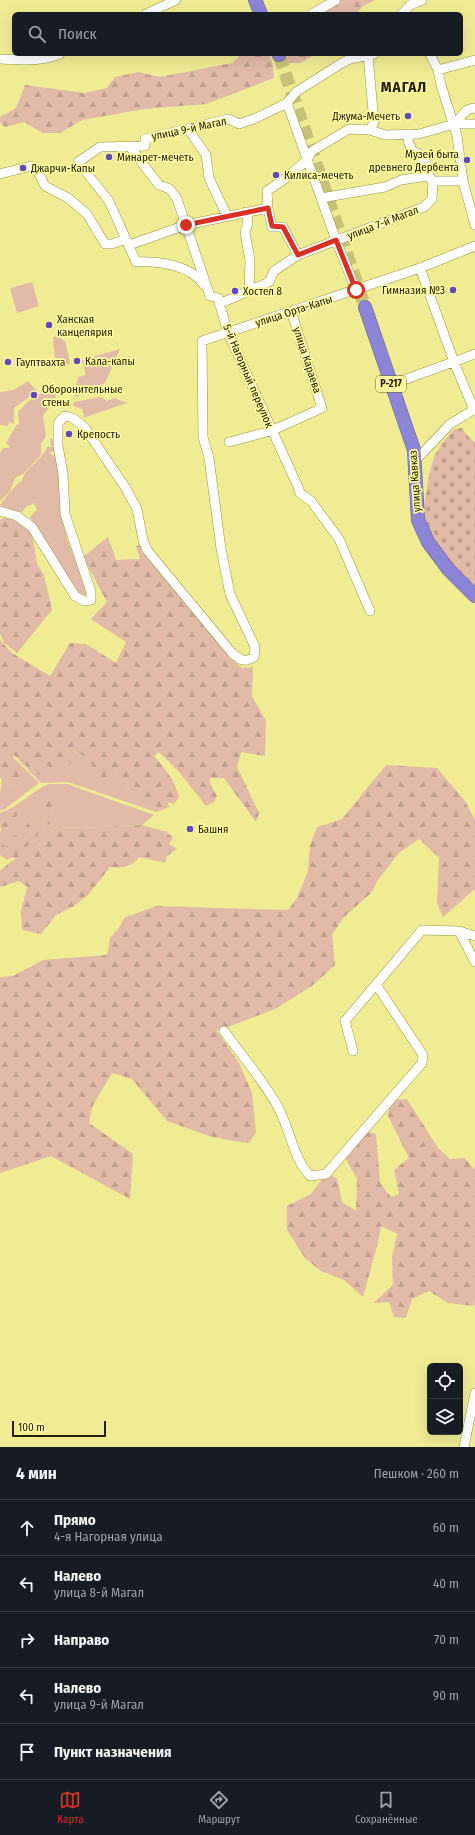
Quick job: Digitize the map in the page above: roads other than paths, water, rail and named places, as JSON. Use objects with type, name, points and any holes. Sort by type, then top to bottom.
[{"type":"highway","points":[[255,0],[260,12]]},
{"type":"highway","name":"улица Кавказ","points":[[365,307],[414,450],[418,520],[428,542],[448,569],[475,596]]},
{"type":"street","points":[[150,12],[176,0]]},
{"type":"street","points":[[315,12],[336,0]]},
{"type":"street","points":[[410,10],[422,0]]},
{"type":"street","points":[[0,59],[24,61],[56,56]]},
{"type":"street","points":[[356,290],[336,240],[287,103],[296,92],[332,68],[350,59],[366,56]]},
{"type":"street","points":[[370,130],[374,122],[371,56]]},
{"type":"street","points":[[431,56],[438,70],[441,85],[454,124],[463,181],[475,225]]},
{"type":"street","points":[[438,70],[475,60]]},
{"type":"street","name":"улица 9-й Магал","points":[[127,242],[109,201],[78,162],[100,147],[144,146],[145,139],[229,119],[239,124],[256,118],[287,103]]},
{"type":"street","points":[[454,124],[460,119],[468,108],[475,108]]},
{"type":"street","points":[[298,255],[283,227],[272,226],[268,208],[267,191],[286,178],[307,160],[312,151],[349,128],[370,130],[385,135],[419,134],[454,124],[475,124]]},
{"type":"street","points":[[188,129],[206,155],[209,178],[227,216]]},
{"type":"street","points":[[408,134],[411,150],[418,153],[424,163],[426,163],[431,179]]},
{"type":"street","name":"5-й Нагорный переулок","points":[[130,147],[159,185],[170,189],[177,199],[207,289],[210,296],[218,298],[228,333],[300,493],[311,501],[339,539],[370,611]]},
{"type":"street","points":[[0,174],[31,166],[38,172],[46,186],[68,198],[87,214],[105,244],[127,242],[186,225],[268,208]]},
{"type":"street","points":[[321,198],[385,187],[400,180],[431,179],[463,181]]},
{"type":"street","name":"улица 7-й Магал","points":[[219,304],[270,282],[274,271],[298,255],[424,207],[432,199],[431,179]]},
{"type":"street","points":[[246,212],[248,222],[245,233],[250,260],[249,291]]},
{"type":"street","points":[[127,242],[136,262],[150,261],[174,265],[200,278],[207,289]]},
{"type":"street","name":"улица Орта-Капы","points":[[0,511],[17,516],[32,527],[75,596],[84,601],[91,600],[91,592],[66,514],[58,446],[58,423],[65,416],[73,418],[85,428],[125,487],[136,509],[143,540],[147,550],[232,653],[240,660],[254,658],[254,647],[230,594],[220,549],[209,458],[203,436],[202,341],[420,268],[475,246]]},
{"type":"street","points":[[415,461],[450,424],[474,409],[454,362],[420,268]]},
{"type":"street","name":"улица Караева","points":[[271,430],[322,408],[291,312]]},
{"type":"street","points":[[401,381],[475,354]]},
{"type":"street","points":[[229,442],[271,430]]},
{"type":"street","points":[[352,1052],[345,1021],[377,986],[422,930],[459,931],[475,936]]},
{"type":"street","points":[[459,931],[475,962]]},
{"type":"street","points":[[224,1031],[278,1108],[294,1145],[301,1166],[310,1176],[326,1174],[422,1063],[423,1055],[377,986]]},
{"type":"street","points":[[464,1447],[475,1393]]},
{"type":"tunnel","points":[[279,56],[365,307]]},
{"type":"place","name":"Джума-Мечеть","points":[[408,116]]},
{"type":"place","name":"Минарет-мечеть","points":[[109,157]]},
{"type":"place","name":"Музей быта древнего Дербента","points":[[467,160]]},
{"type":"place","name":"Джарчи-Капы","points":[[23,168]]},
{"type":"place","name":"Килиса-мечеть","points":[[276,175]]},
{"type":"place","name":"Гимназия №3","points":[[453,290]]},
{"type":"place","name":"Хостел 8","points":[[235,291]]},
{"type":"place","name":"Ханская канцелярия","points":[[49,325]]},
{"type":"place","name":"Кала-капы","points":[[77,361]]},
{"type":"place","name":"Гауптвахта","points":[[8,362]]},
{"type":"place","name":"Оборонительные стены","points":[[34,395]]},
{"type":"place","name":"Крепость","points":[[69,434]]},
{"type":"place","name":"Башня","points":[[190,829]]},
{"type":"district","name":"МАГАЛ","points":[[404,87]]}]
